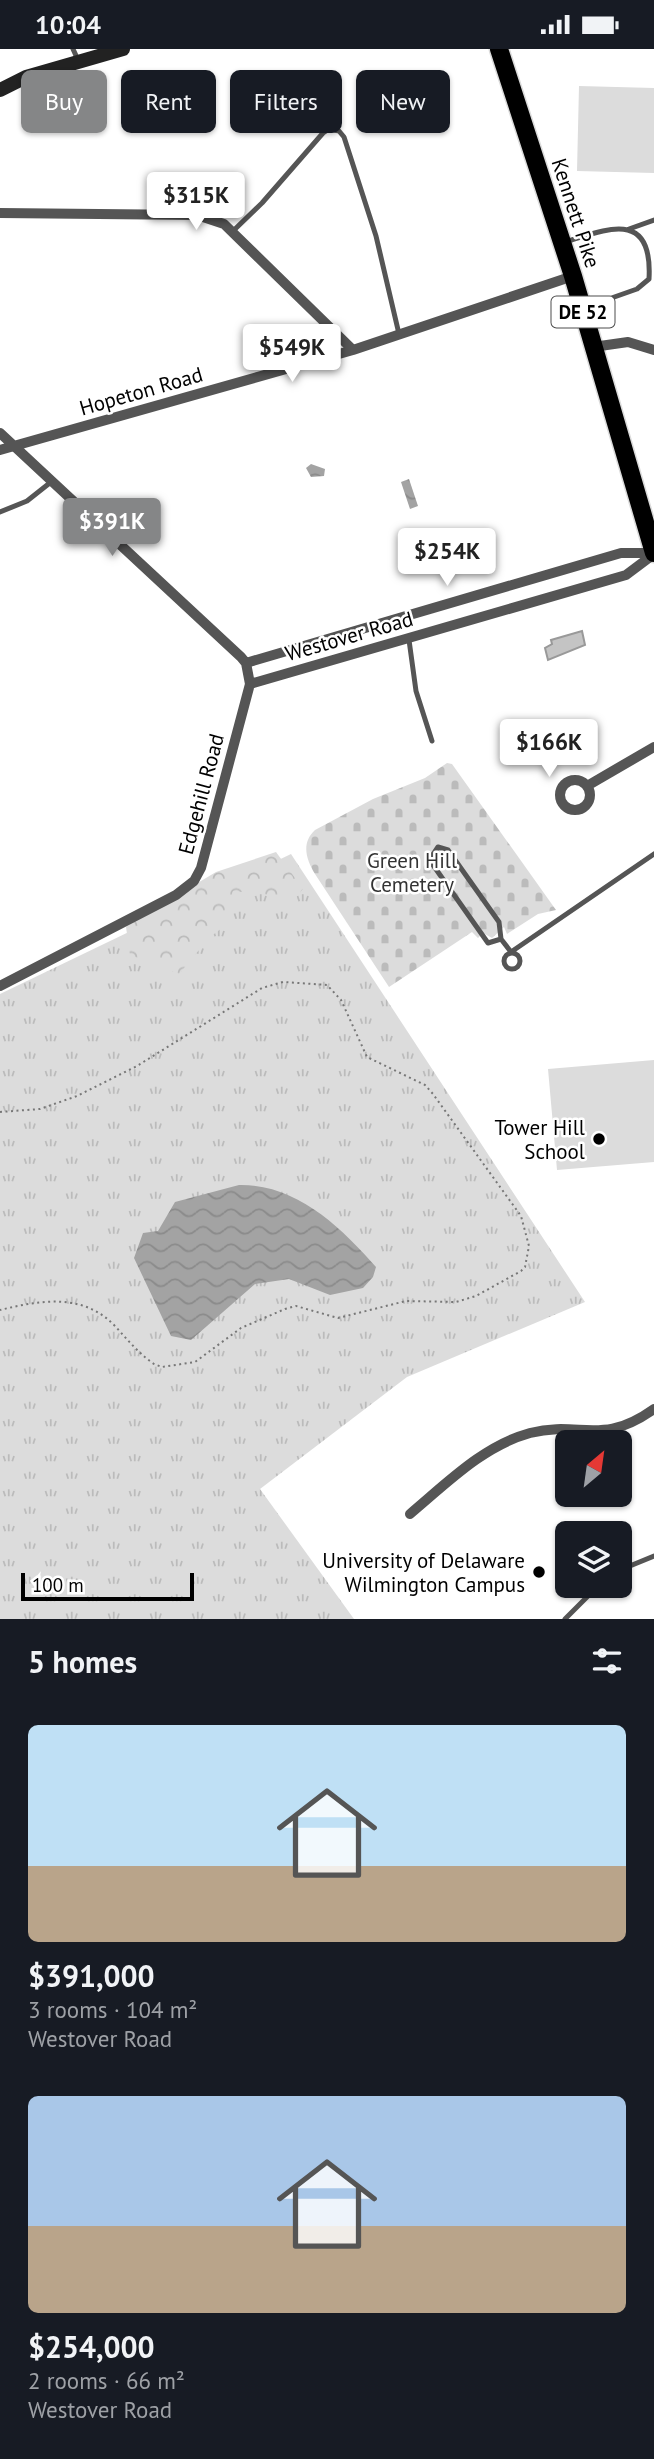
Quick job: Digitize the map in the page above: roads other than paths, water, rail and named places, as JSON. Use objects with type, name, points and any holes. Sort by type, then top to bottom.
[{"type":"main road","points":[[0,90],[14,81],[76,56],[123,49]]},
{"type":"main road","name":"Kennett Pike","points":[[499,49],[573,276],[654,553]]},
{"type":"street","points":[[0,213],[197,215],[224,224],[354,350]]},
{"type":"street","name":"Hopeton Road","points":[[0,450],[354,350],[573,276]]},
{"type":"street","points":[[593,347],[628,342],[654,350]]},
{"type":"street","points":[[0,433],[246,663]]},
{"type":"street","name":"Westover Road","points":[[246,663],[621,553],[654,553]]},
{"type":"street","name":"Westover Road","points":[[250,684],[626,575],[654,553]]},
{"type":"street","name":"Edgehill Road","points":[[0,986],[176,895],[194,881],[201,869],[250,684],[246,663]]},
{"type":"street","points":[[587,786],[654,747]]},
{"type":"street","points":[[410,1514],[494,1446],[532,1433],[606,1432],[636,1422],[654,1409]]},
{"type":"lane","points":[[232,232],[262,203],[323,133],[329,129],[338,131],[344,137],[376,236],[399,334]]},
{"type":"lane","points":[[562,243],[615,227],[629,229],[654,219]]},
{"type":"lane","points":[[582,308],[637,289],[649,279],[650,267],[642,241],[629,229]]},
{"type":"lane","points":[[0,512],[27,501],[52,481]]},
{"type":"lane","points":[[408,639],[416,691],[432,741]]},
{"type":"lane","points":[[501,939],[488,943],[433,865],[430,859],[433,851],[439,847],[448,851],[499,922],[501,939],[511,952],[654,854]]},
{"type":"lane","points":[[632,1565],[654,1556]]},
{"type":"lane","points":[[565,1619],[586,1598]]},
{"type":"water","points":[[311,464],[325,469],[324,476],[311,477],[306,468]]},
{"type":"water","points":[[409,479],[418,506],[410,509],[401,482]]},
{"type":"water","points":[[239,1185],[279,1192],[315,1210],[347,1237],[376,1267],[373,1277],[363,1288],[330,1295],[289,1279],[255,1284],[191,1340],[171,1336],[134,1258],[143,1233],[158,1231],[175,1202]]},
{"type":"place","name":"Tower Hill School","points":[[599,1139]]},
{"type":"place","name":"University of Delaware Wilmington Campus","points":[[539,1572]]},
{"type":"park label","name":"Green Hill Cemetery","points":[[412,872]]}]
